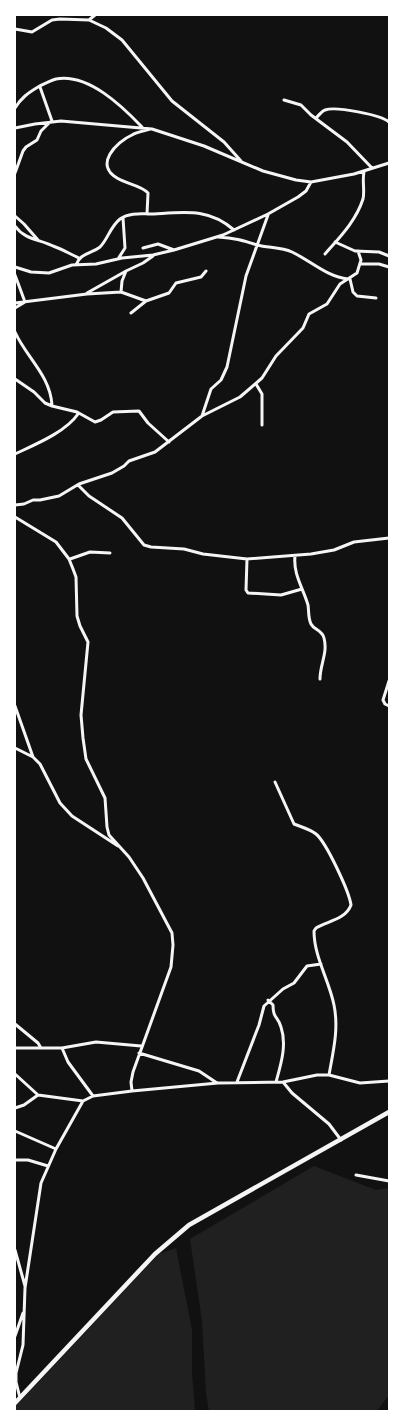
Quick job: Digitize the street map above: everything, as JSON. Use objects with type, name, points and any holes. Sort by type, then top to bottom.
[{"type":"main road","points":[[15,1403],[167,1243],[199,1219],[389,1112]]},
{"type":"street","points":[[89,20],[95,15]]},
{"type":"street","points":[[15,28],[32,32],[55,19],[89,20],[99,24],[117,36],[172,101],[224,142],[242,163]]},
{"type":"street","points":[[15,108],[20,99],[49,82],[62,79],[91,85],[109,97],[142,127]]},
{"type":"street","points":[[40,87],[51,121]]},
{"type":"street","points":[[284,100],[299,104],[347,142],[372,168]]},
{"type":"street","points":[[316,118],[326,110],[336,108],[381,117],[389,122]]},
{"type":"street","points":[[15,173],[23,151],[37,140],[51,121]]},
{"type":"street","points":[[15,128],[51,121],[142,127],[204,146],[264,171],[311,182],[365,172],[389,163]]},
{"type":"street","points":[[147,214],[148,193],[112,175],[108,171],[106,161],[119,142],[132,134],[152,129]]},
{"type":"street","points":[[325,254],[348,227],[360,207],[364,195],[362,185],[365,172]]},
{"type":"street","points":[[25,302],[15,274],[16,268],[43,274],[76,265],[96,264],[174,250],[217,237],[268,214],[298,196],[306,190],[311,182]]},
{"type":"street","points":[[76,265],[79,258],[102,245],[113,225],[123,218],[140,213],[182,211],[201,213],[218,218],[234,230]]},
{"type":"street","points":[[202,416],[212,389],[221,380],[227,368],[246,276],[268,214]]},
{"type":"street","points":[[15,216],[38,240]]},
{"type":"street","points":[[118,260],[125,248],[123,218]]},
{"type":"street","points":[[15,226],[23,235],[53,245],[79,258]]},
{"type":"street","points":[[217,237],[240,239],[257,245],[290,251],[342,279],[349,279]]},
{"type":"street","points":[[335,242],[358,251],[379,252],[389,256]]},
{"type":"street","points":[[143,248],[158,244],[174,250]]},
{"type":"street","points":[[15,505],[59,496],[78,485],[112,473],[129,461],[155,452],[202,416],[240,397],[256,384],[276,356],[303,328],[309,314],[327,304],[336,288],[357,273],[361,264],[358,251]]},
{"type":"street","points":[[87,294],[154,255]]},
{"type":"street","points":[[361,264],[379,264],[389,267]]},
{"type":"street","points":[[120,292],[126,271]]},
{"type":"street","points":[[131,313],[146,301],[166,296],[176,283],[201,277],[206,271]]},
{"type":"street","points":[[349,279],[353,292],[357,296],[376,298]]},
{"type":"street","points":[[15,303],[120,292],[146,301]]},
{"type":"street","points":[[15,308],[25,302]]},
{"type":"street","points":[[15,332],[47,385],[51,395],[52,406]]},
{"type":"street","points":[[15,379],[34,392],[45,403],[77,412],[95,422],[113,412],[139,411],[168,442]]},
{"type":"street","points":[[256,384],[262,394],[262,425]]},
{"type":"street","points":[[15,454],[45,440],[73,420],[77,416],[77,412]]},
{"type":"street","points":[[78,485],[89,496],[122,518],[144,545],[162,548],[184,548],[203,554],[247,559],[325,552],[354,542],[389,538]]},
{"type":"street","points":[[15,517],[56,542],[69,559],[76,577],[77,616],[88,642],[81,715],[88,764],[105,798],[108,831],[143,878],[159,910],[170,926],[174,940],[171,966],[131,1078],[132,1091]]},
{"type":"street","points":[[69,559],[90,552],[110,553]]},
{"type":"street","points":[[295,556],[295,569],[308,606],[312,625],[324,637],[324,656],[320,666],[320,679]]},
{"type":"street","points":[[247,559],[246,590],[248,593],[281,595],[302,589]]},
{"type":"street","points":[[389,681],[383,700],[389,706]]},
{"type":"street","points":[[15,706],[33,757]]},
{"type":"street","points":[[15,748],[33,757],[40,764],[60,803],[66,810],[82,824],[123,850]]},
{"type":"street","points":[[275,782],[294,824],[314,832],[319,838],[342,879],[350,900],[351,908],[342,917],[315,928],[317,952],[332,997],[336,1016],[336,1032],[329,1075]]},
{"type":"street","points":[[237,1082],[259,1025],[264,1006],[268,1000],[294,982],[307,966],[321,964]]},
{"type":"street","points":[[268,1000],[273,1004],[274,1016],[280,1023],[284,1039],[276,1082]]},
{"type":"street","points":[[15,1024],[42,1048]]},
{"type":"street","points":[[15,1048],[62,1048],[96,1042],[141,1046]]},
{"type":"street","points":[[62,1048],[68,1062],[93,1096]]},
{"type":"street","points":[[139,1053],[199,1071],[218,1083]]},
{"type":"street","points":[[15,1074],[38,1095],[83,1100],[93,1096],[132,1091],[218,1083],[237,1082],[253,1084],[283,1082],[317,1075],[329,1075],[360,1083],[389,1081]]},
{"type":"street","points":[[283,1082],[296,1097],[329,1124],[341,1140]]},
{"type":"street","points":[[15,1108],[24,1105],[38,1095]]},
{"type":"street","points":[[20,1398],[16,1382],[25,1330],[25,1288],[41,1184],[56,1148],[83,1100]]},
{"type":"street","points":[[15,1131],[56,1148]]},
{"type":"street","points":[[15,1160],[28,1160],[48,1166]]},
{"type":"street","points":[[356,1175],[389,1180]]},
{"type":"street","points":[[15,1250],[25,1288]]},
{"type":"street","points":[[15,1336],[24,1312]]},
{"type":"shaded area","points":[[314,1166],[376,1190],[389,1188],[389,1395],[377,1411],[209,1411],[206,1393],[202,1321],[190,1239]]},
{"type":"shaded area","points":[[176,1248],[192,1330],[192,1373],[195,1411],[15,1411],[15,1407],[159,1254]]}]
